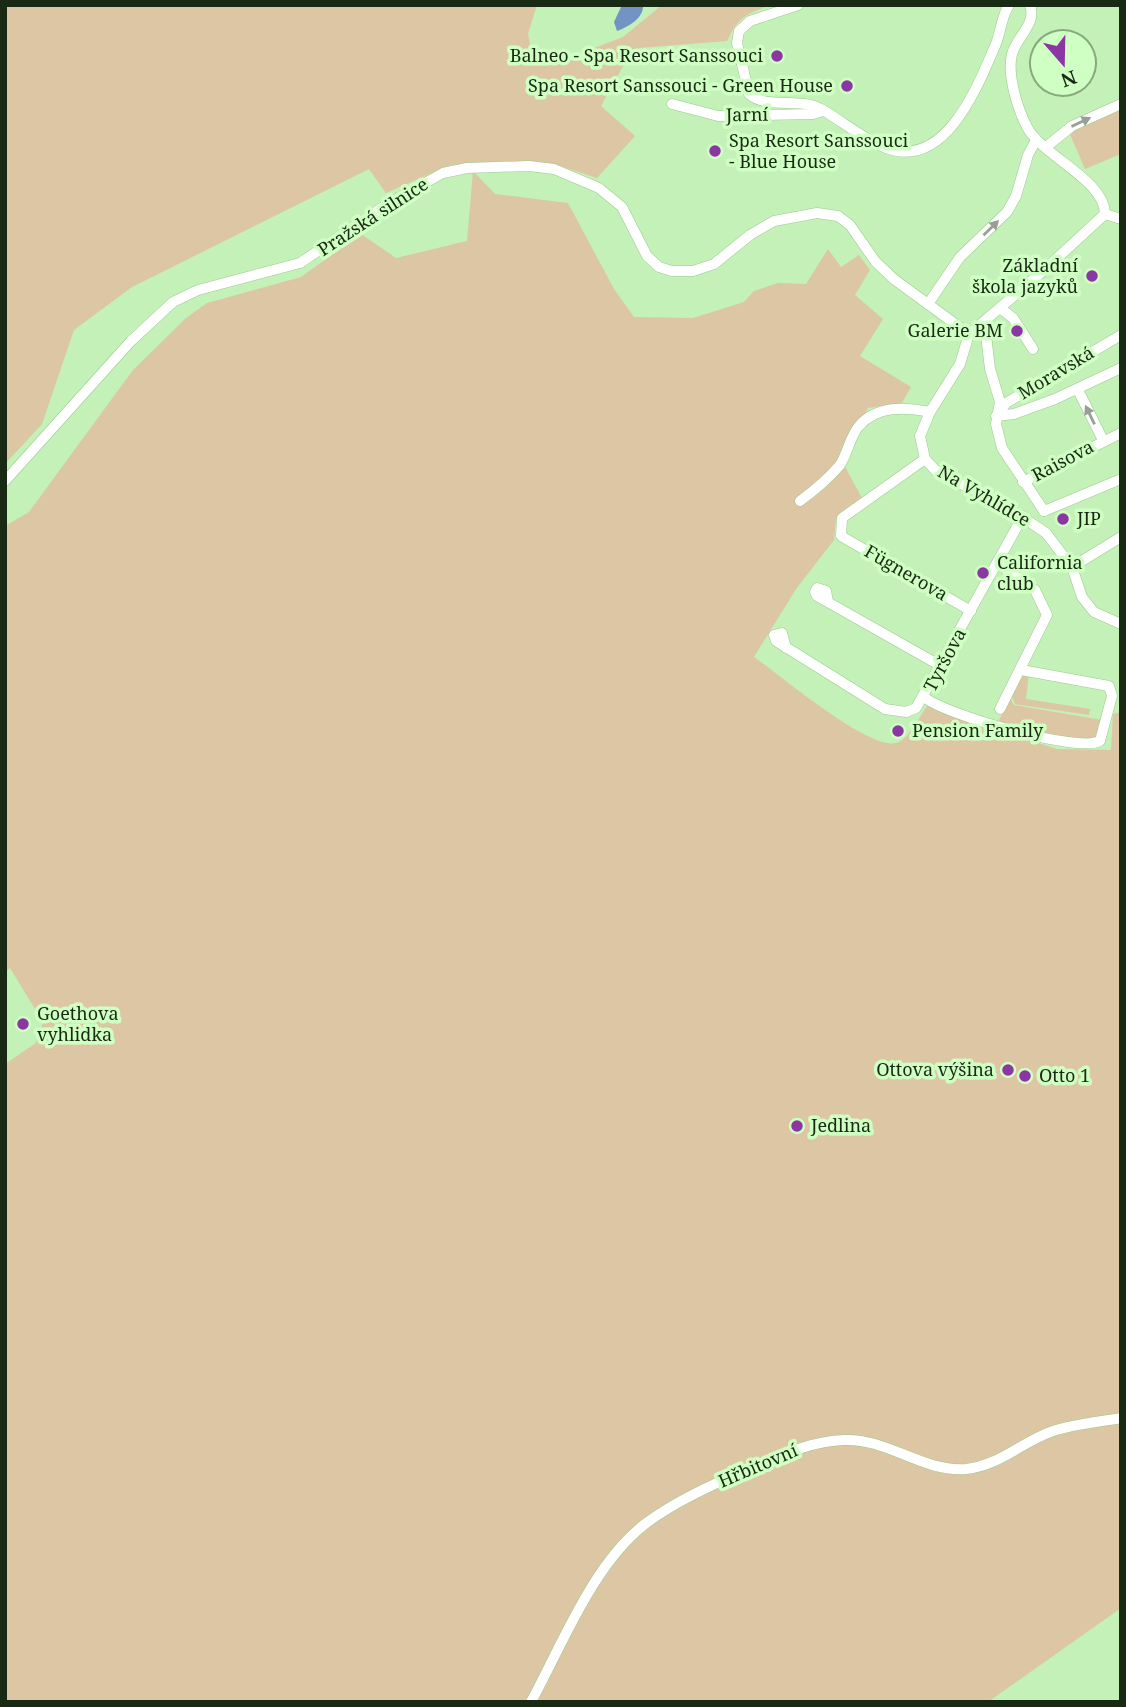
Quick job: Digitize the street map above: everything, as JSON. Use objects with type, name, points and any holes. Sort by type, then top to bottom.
[{"type":"street","points":[[798,5],[750,21],[739,31],[737,39],[746,86],[760,101],[803,102],[891,149],[914,151],[934,144],[952,126],[986,65],[1009,5]]},
{"type":"street","points":[[1030,5],[1031,20],[1015,46],[1011,72],[1023,118],[1036,140],[1097,193],[1105,214]]},
{"type":"street","name":"Jarní","points":[[672,104],[718,116],[813,114],[823,111]]},
{"type":"street","points":[[1046,147],[1072,126],[1121,104]]},
{"type":"street","points":[[928,304],[960,257],[1007,212],[1016,196],[1028,155],[1036,140]]},
{"type":"street","name":"Pražská silnice","points":[[5,481],[131,341],[173,302],[198,290],[300,263],[390,203],[443,173],[467,168],[529,166],[554,169],[599,188],[622,207],[647,256],[659,267],[672,271],[693,271],[714,264],[750,234],[774,221],[817,214],[838,216],[850,225],[875,261],[895,280],[969,334]]},
{"type":"street","points":[[1105,214],[1121,219]]},
{"type":"street","points":[[969,334],[1105,214]]},
{"type":"street","name":"Moravská","points":[[1000,308],[1013,318],[1033,349]]},
{"type":"street","name":"Na Vyhlídce","points":[[969,334],[960,364],[930,412],[920,436],[925,459],[939,474],[1023,516],[1037,526],[1055,543],[1072,567],[1082,597],[1094,612],[1121,624]]},
{"type":"street","points":[[986,335],[990,369],[1000,402],[996,416],[1002,448],[1044,512],[1037,526]]},
{"type":"street","name":"Moravská","points":[[996,416],[1006,403],[1121,335]]},
{"type":"street","points":[[996,416],[1014,414],[1078,390],[1121,368]]},
{"type":"street","name":"Raisova","points":[[1078,390],[1103,440]]},
{"type":"street","points":[[800,501],[824,483],[842,462],[859,426],[877,414],[906,408],[930,412]]},
{"type":"street","name":"Raisova","points":[[1023,482],[1121,433]]},
{"type":"street","name":"Na Vyhlídce","points":[[841,536],[842,518],[925,459]]},
{"type":"street","name":"Raisova","points":[[1044,512],[1121,479]]},
{"type":"street","name":"Tyršova","points":[[786,648],[894,712],[916,708],[942,666],[1023,516]]},
{"type":"street","name":"Fügnerova","points":[[841,536],[971,611]]},
{"type":"street","points":[[1072,567],[1121,537]]},
{"type":"street","points":[[997,564],[1035,590],[1047,610],[1021,670],[1000,709]]},
{"type":"street","points":[[828,602],[942,666]]},
{"type":"street","points":[[924,697],[946,710],[1033,736],[1087,744],[1100,741],[1112,696],[1108,686],[1021,670]]},
{"type":"street","name":"Hřbitovní","points":[[531,1702],[560,1645],[613,1557],[644,1525],[721,1481],[800,1448],[842,1440],[879,1443],[932,1466],[949,1470],[970,1469],[998,1461],[1052,1432],[1121,1418]]},
{"type":"shaded area","points":[[5,5],[537,5],[528,34],[534,63],[576,55],[623,37],[662,5],[771,5],[744,17],[735,26],[727,41],[639,48],[622,68],[601,106],[635,136],[597,178],[554,164],[526,161],[451,165],[386,193],[369,169],[132,287],[74,330],[42,424],[5,464]]},
{"type":"shaded area","points":[[1121,110],[1121,154],[1085,169],[1069,132]]},
{"type":"shaded area","points":[[473,171],[495,194],[568,203],[614,289],[634,317],[693,318],[744,302],[754,291],[778,283],[806,284],[828,249],[841,267],[859,255],[870,270],[855,295],[883,319],[860,356],[911,387],[902,403],[868,408],[843,463],[863,500],[842,511],[836,518],[834,540],[796,589],[754,657],[846,724],[883,742],[896,743],[906,737],[927,706],[1057,749],[1111,750],[1113,714],[1121,712],[1121,1608],[988,1702],[5,1702],[5,1064],[36,1043],[43,1022],[10,968],[5,972],[5,526],[29,512],[133,370],[186,318],[207,303],[301,277],[361,234],[396,258],[467,241]]},
{"type":"shaded area","points":[[1029,673],[1026,699],[1090,709],[1089,715],[1015,704],[1011,694],[1021,674]]},
{"type":"shaded area","points":[[1010,698],[1014,705],[1102,720],[1100,735],[1087,742],[997,724]]},
{"type":"water","points":[[622,5],[643,5],[643,10],[634,21],[617,31],[614,22]]},
{"type":"place","name":"Balneo - Spa Resort Sanssouci","points":[[777,56]]},
{"type":"place","name":"Spa Resort Sanssouci - Green House","points":[[847,86]]},
{"type":"place","name":"Spa Resort Sanssouci - Blue House","points":[[715,151]]},
{"type":"place","name":"Základní škola jazyků","points":[[1092,276]]},
{"type":"place","name":"Galerie BM","points":[[1017,331]]},
{"type":"place","name":"JIP","points":[[1063,519]]},
{"type":"place","name":"California club","points":[[983,573]]},
{"type":"place","name":"Pension Family","points":[[898,731]]},
{"type":"place","name":"Goethova vyhlidka","points":[[23,1024]]},
{"type":"place","name":"Ottova výšina","points":[[1008,1070]]},
{"type":"place","name":"Otto 1","points":[[1025,1076]]},
{"type":"place","name":"Jedlina","points":[[797,1126]]}]
